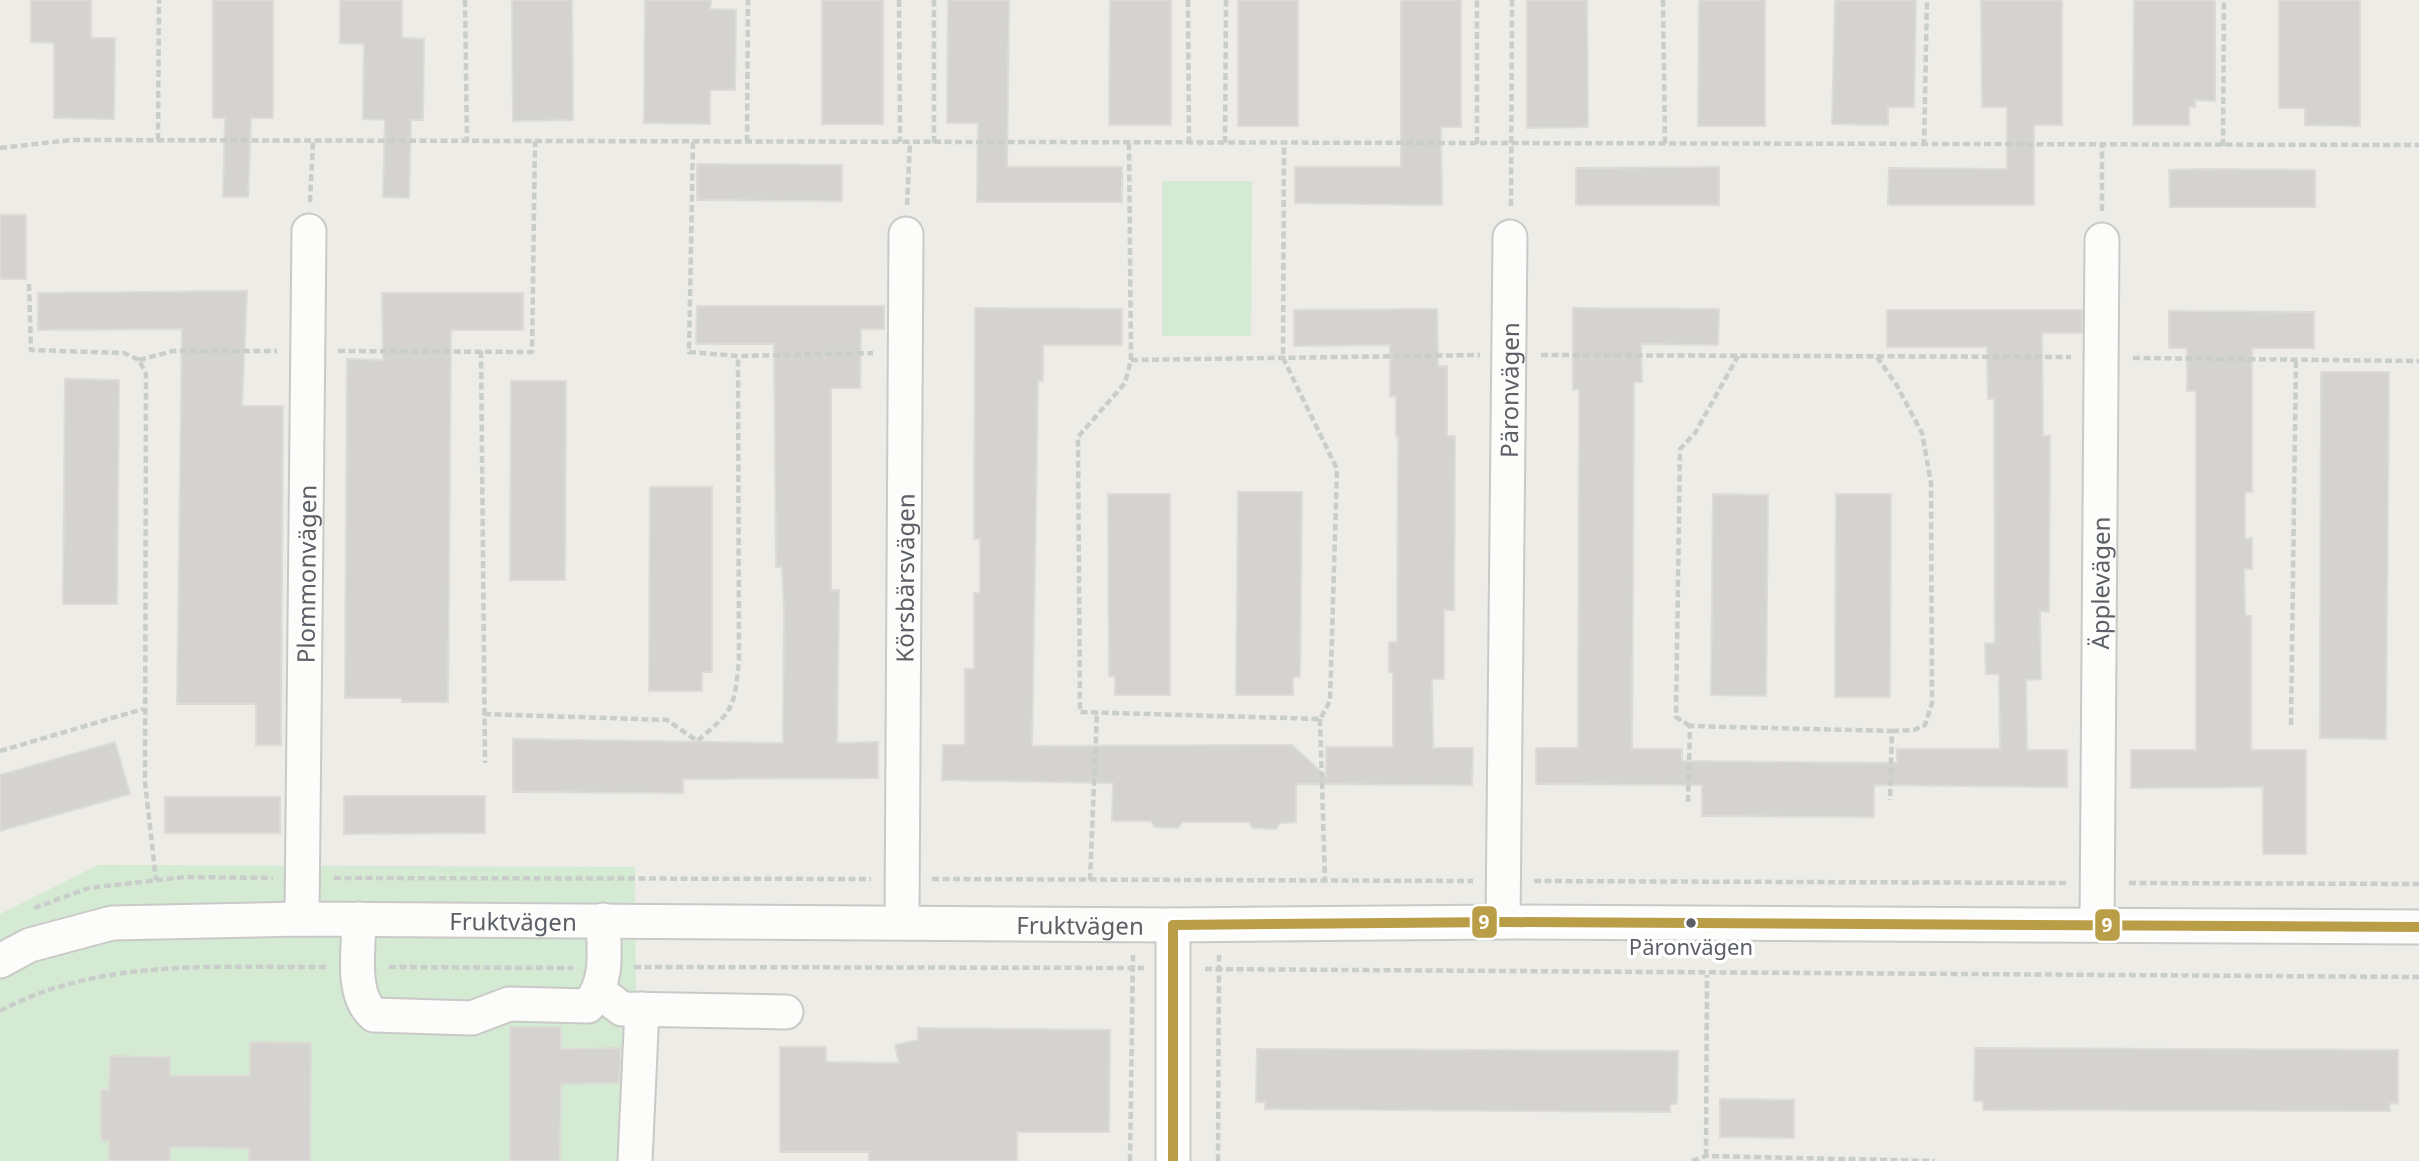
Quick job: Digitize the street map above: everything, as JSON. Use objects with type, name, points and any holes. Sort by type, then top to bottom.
[{"type":"street","name":"Plommonvägen","points":[[303,919],[309,231]]},
{"type":"street","name":"Körsbärsvägen","points":[[902,921],[906,234]]},
{"type":"street","name":"Päronvägen","points":[[1503,922],[1510,237]]},
{"type":"street","name":"Äpplevägen","points":[[2097,925],[2102,240]]},
{"type":"street","name":"Fruktvägen","points":[[0,961],[30,944],[112,923],[303,919],[902,921],[1135,925],[1503,922],[2419,927]]},
{"type":"street","points":[[359,919],[360,990],[363,1007],[374,1015],[472,1018],[509,1004],[587,1006],[600,992],[605,968],[603,920]]},
{"type":"street","points":[[1173,1161],[1174,925]]},
{"type":"street","points":[[600,992],[622,1009],[786,1012]]},
{"type":"street","points":[[635,1161],[642,1010]]},
{"type":"path","points":[[158,140],[159,0]]},
{"type":"path","points":[[465,0],[467,141]]},
{"type":"path","points":[[747,142],[748,0]]},
{"type":"path","points":[[899,0],[900,142]]},
{"type":"path","points":[[934,0],[934,143]]},
{"type":"path","points":[[1188,0],[1189,143]]},
{"type":"path","points":[[1225,144],[1226,0]]},
{"type":"path","points":[[1477,0],[1477,144]]},
{"type":"path","points":[[1510,237],[1512,0]]},
{"type":"path","points":[[1663,0],[1665,145]]},
{"type":"path","points":[[1924,146],[1927,0]]},
{"type":"path","points":[[2223,146],[2224,0]]},
{"type":"path","points":[[0,148],[71,140],[2419,145]]},
{"type":"path","points":[[309,231],[313,141]]},
{"type":"path","points":[[139,360],[173,351],[531,352],[535,141]]},
{"type":"path","points":[[694,142],[689,352],[738,356],[905,352]]},
{"type":"path","points":[[906,234],[910,142]]},
{"type":"path","points":[[1129,143],[1131,360],[1125,383],[1078,437],[1080,712],[1320,719]]},
{"type":"path","points":[[1284,144],[1283,358],[1336,469],[1330,701],[1320,719],[1325,881]]},
{"type":"path","points":[[2102,146],[2102,240]]},
{"type":"path","points":[[29,284],[31,350],[124,353],[139,360],[146,374],[145,782],[156,880]]},
{"type":"path","points":[[481,351],[485,763]]},
{"type":"path","points":[[1131,360],[1509,355],[2419,361]]},
{"type":"path","points":[[484,713],[667,720],[697,741],[729,715],[736,689],[738,660],[738,356]]},
{"type":"path","points":[[1738,356],[1695,433],[1680,449],[1676,717],[1690,726],[1914,730],[1925,725],[1932,703],[1931,483],[1922,433],[1896,384],[1876,357]]},
{"type":"path","points":[[2291,725],[2296,359]]},
{"type":"path","points":[[0,751],[144,709]]},
{"type":"path","points":[[1090,880],[1097,712]]},
{"type":"path","points":[[1688,802],[1690,726]]},
{"type":"path","points":[[1890,800],[1892,731]]},
{"type":"path","points":[[26,911],[89,888],[185,877],[2419,884]]},
{"type":"path","points":[[1130,1161],[1131,968],[1135,880]]},
{"type":"path","points":[[1218,1161],[1220,880]]},
{"type":"path","points":[[1706,1156],[1707,975]]},
{"type":"path","points":[[1692,1161],[1706,1156],[1935,1161]]},
{"type":"green space","points":[[1162,181],[1252,181],[1251,336],[1162,336]]},
{"type":"green space","points":[[98,865],[635,867],[637,1161],[0,1161],[0,914]]},
{"type":"building","points":[[31,0],[91,0],[91,38],[115,38],[114,119],[54,118],[54,43],[31,42]]},
{"type":"building","points":[[213,0],[273,0],[273,118],[251,118],[248,197],[223,197],[225,118],[213,118]]},
{"type":"building","points":[[340,0],[402,0],[402,38],[424,39],[423,120],[411,120],[409,198],[383,197],[385,120],[363,119],[364,44],[340,43]]},
{"type":"building","points":[[512,0],[572,0],[573,120],[513,121]]},
{"type":"building","points":[[645,0],[711,0],[710,9],[736,10],[735,90],[710,90],[710,124],[644,123]]},
{"type":"building","points":[[822,0],[883,0],[883,124],[822,124]]},
{"type":"building","points":[[948,0],[1009,0],[1007,167],[1122,167],[1122,202],[977,202],[978,123],[947,123]]},
{"type":"building","points":[[1110,0],[1171,0],[1171,125],[1109,125]]},
{"type":"building","points":[[1238,0],[1298,0],[1298,126],[1238,126]]},
{"type":"building","points":[[1401,0],[1461,0],[1461,127],[1441,127],[1442,205],[1295,203],[1295,167],[1401,167]]},
{"type":"building","points":[[1527,0],[1587,0],[1588,127],[1527,128]]},
{"type":"building","points":[[1699,0],[1765,0],[1765,126],[1698,126]]},
{"type":"building","points":[[1835,0],[1916,0],[1914,107],[1888,107],[1888,125],[1832,124]]},
{"type":"building","points":[[1981,0],[2062,0],[2062,125],[2034,125],[2034,205],[1888,205],[1889,168],[2007,169],[2007,107],[1982,107]]},
{"type":"building","points":[[2134,0],[2215,0],[2215,101],[2195,100],[2195,107],[2189,107],[2189,125],[2133,125]]},
{"type":"building","points":[[2279,0],[2360,0],[2360,126],[2305,125],[2305,108],[2279,108]]},
{"type":"building","points":[[697,164],[842,165],[842,201],[697,200]]},
{"type":"building","points":[[1719,167],[1719,205],[1576,205],[1576,168]]},
{"type":"building","points":[[2169,170],[2315,170],[2315,207],[2170,207]]},
{"type":"building","points":[[0,215],[26,215],[26,279],[0,279]]},
{"type":"building","points":[[247,291],[242,406],[283,406],[281,745],[256,745],[256,704],[177,704],[182,329],[38,330],[38,293]]},
{"type":"building","points":[[382,293],[523,293],[523,330],[451,330],[448,702],[402,702],[402,698],[345,698],[347,359],[383,360]]},
{"type":"building","points":[[697,306],[884,306],[884,329],[861,329],[860,388],[831,388],[831,590],[839,590],[837,743],[878,742],[878,778],[683,779],[683,793],[513,792],[513,739],[783,743],[784,609],[782,567],[776,567],[774,344],[696,344]]},
{"type":"building","points":[[975,308],[1122,309],[1122,345],[1043,345],[1043,381],[1038,381],[1032,746],[1292,745],[1326,776],[1326,747],[1393,747],[1393,673],[1389,672],[1389,642],[1397,642],[1396,396],[1390,396],[1390,345],[1294,346],[1294,310],[1437,309],[1438,366],[1447,366],[1447,436],[1455,436],[1454,610],[1444,610],[1444,679],[1432,679],[1433,748],[1473,748],[1472,785],[1296,784],[1296,822],[1280,823],[1276,829],[1253,828],[1249,822],[1182,822],[1178,828],[1155,827],[1151,821],[1112,821],[1113,783],[942,780],[943,745],[965,745],[965,669],[974,669],[974,593],[980,593],[980,539],[974,539]]},
{"type":"building","points":[[1573,308],[1719,309],[1718,345],[1641,344],[1642,382],[1634,382],[1632,749],[1682,749],[1682,761],[1897,763],[1897,749],[2000,749],[1999,674],[1986,674],[1985,644],[1995,643],[1994,399],[1988,399],[1987,347],[1887,347],[1887,310],[2082,310],[2082,333],[2042,333],[2043,436],[2050,436],[2049,612],[2040,611],[2041,679],[2026,680],[2027,750],[2067,750],[2067,787],[1874,785],[1874,817],[1702,816],[1702,785],[1536,784],[1536,748],[1578,748],[1579,389],[1573,390]]},
{"type":"building","points":[[2169,311],[2314,312],[2314,348],[2252,348],[2252,492],[2245,492],[2245,539],[2252,538],[2252,569],[2244,569],[2245,616],[2251,616],[2251,750],[2306,750],[2306,854],[2263,854],[2263,787],[2131,788],[2131,750],[2196,750],[2196,391],[2187,391],[2187,348],[2169,348]]},
{"type":"building","points":[[2321,372],[2389,372],[2386,739],[2320,738]]},
{"type":"building","points":[[65,379],[119,380],[117,604],[63,604]]},
{"type":"building","points":[[511,381],[566,381],[565,580],[510,580]]},
{"type":"building","points":[[650,487],[712,487],[712,672],[702,672],[702,691],[649,691]]},
{"type":"building","points":[[1238,492],[1302,492],[1300,677],[1293,677],[1293,695],[1236,695]]},
{"type":"building","points":[[1108,494],[1170,494],[1170,695],[1115,695],[1115,676],[1109,676]]},
{"type":"building","points":[[1713,494],[1768,495],[1766,696],[1711,695]]},
{"type":"building","points":[[1836,494],[1891,494],[1890,697],[1835,697]]},
{"type":"building","points":[[115,742],[130,794],[0,831],[0,775]]},
{"type":"building","points":[[344,796],[485,796],[485,833],[344,834]]},
{"type":"building","points":[[165,797],[280,797],[280,833],[165,833]]},
{"type":"building","points":[[510,1027],[561,1027],[561,1049],[621,1048],[619,1083],[561,1084],[560,1161],[510,1161]]},
{"type":"building","points":[[918,1028],[1110,1030],[1109,1132],[1017,1132],[1017,1161],[869,1161],[869,1152],[780,1152],[780,1047],[826,1047],[826,1062],[899,1063],[895,1045],[918,1040]]},
{"type":"building","points":[[250,1042],[311,1043],[310,1161],[249,1161],[249,1148],[170,1147],[170,1161],[109,1161],[109,1141],[101,1141],[101,1090],[109,1090],[110,1056],[170,1057],[170,1076],[250,1076]]},
{"type":"building","points":[[1975,1048],[2398,1050],[2398,1103],[2389,1104],[2390,1111],[1983,1110],[1983,1101],[1974,1101]]},
{"type":"building","points":[[1257,1049],[1678,1051],[1677,1104],[1670,1104],[1670,1112],[1265,1109],[1265,1102],[1256,1102]]},
{"type":"building","points":[[1720,1099],[1794,1100],[1794,1138],[1720,1137]]},
{"type":"transit line","name":"9","points":[[1173,925],[1503,922],[2419,927]]},
{"type":"transit line","name":"9","points":[[1173,925],[1173,1161]]},
{"type":"place","name":"Päronvägen","points":[[1691,923]]}]
